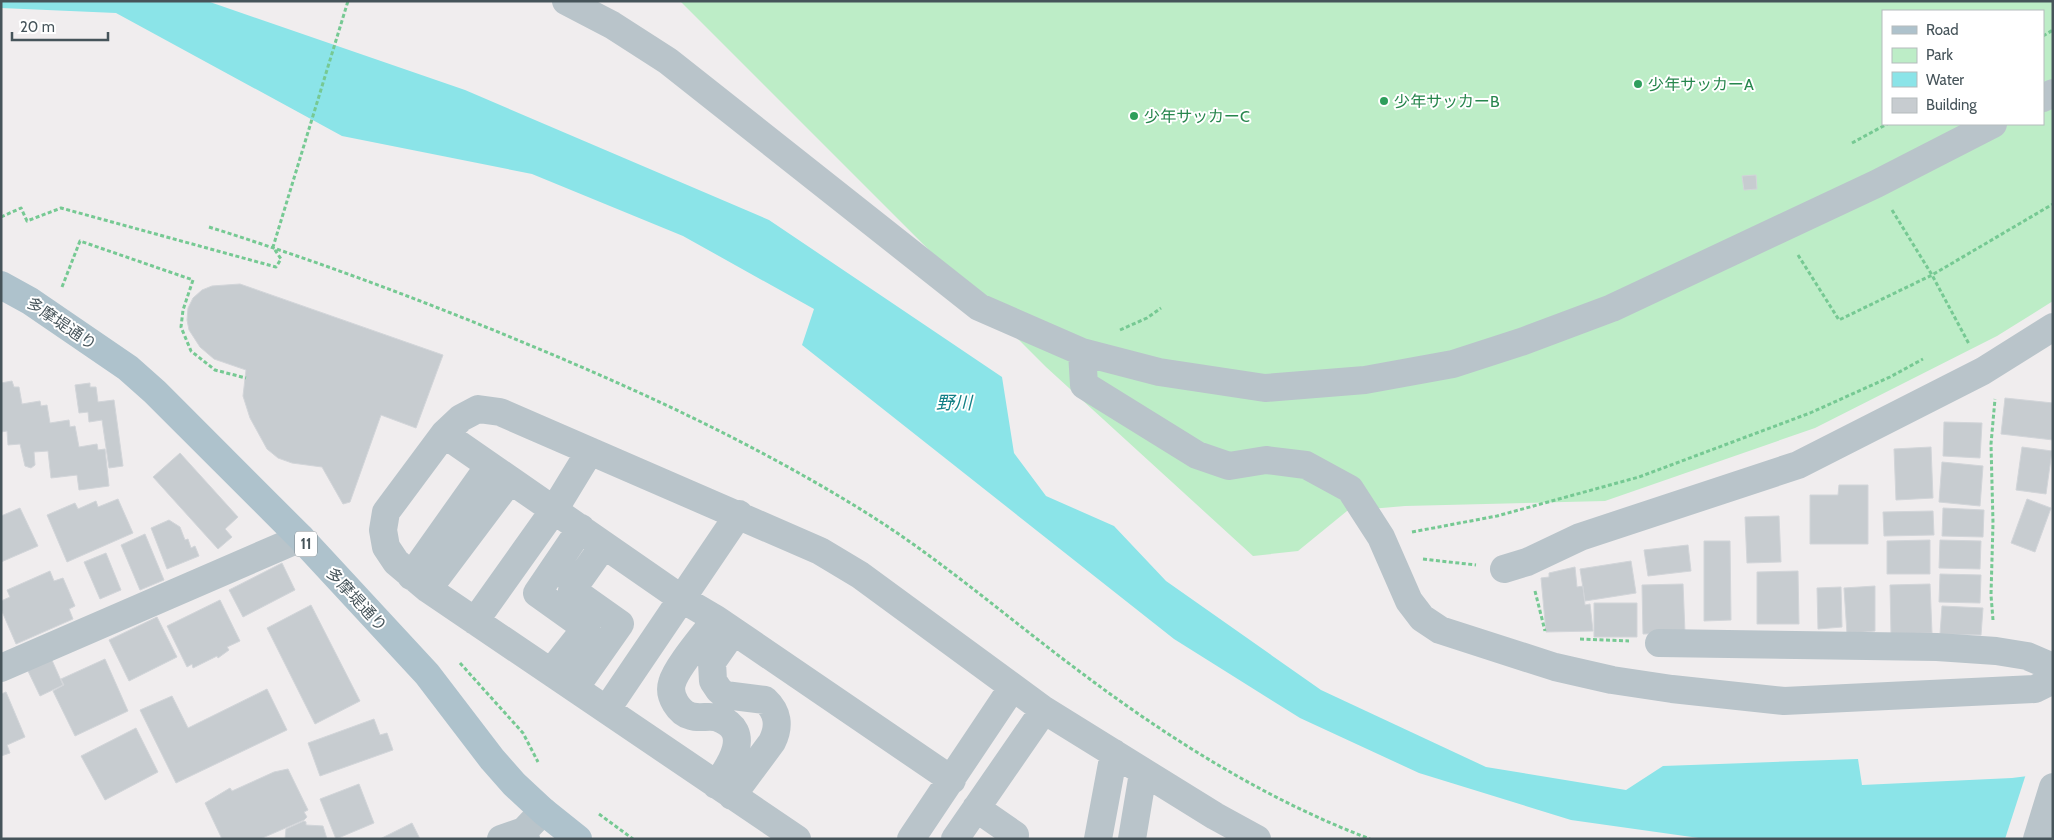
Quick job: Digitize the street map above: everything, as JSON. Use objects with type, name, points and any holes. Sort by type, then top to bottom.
[{"type":"main road","name":"多摩堤通り","points":[[1,285],[30,301],[128,368],[161,398],[300,538],[426,674],[453,706],[492,759],[543,811],[578,839]]},
{"type":"street","points":[[566,1],[612,25],[668,61],[979,307],[1082,352],[1159,372],[1265,388],[1365,380],[1453,364],[1524,341],[1612,308],[1876,184],[1991,125]]},
{"type":"street","points":[[1516,565],[1580,536],[1798,465],[1983,370],[2053,327]]},
{"type":"street","points":[[1082,352],[1084,385],[1197,454],[1229,466],[1266,460],[1306,465],[1350,489],[1385,547],[1408,601],[1422,618],[1440,630],[1555,667],[1612,680],[1735,697],[1784,700],[2035,689],[2053,680]]},
{"type":"street","points":[[797,839],[475,621],[420,583],[396,562],[386,547],[383,530],[386,512],[444,434],[468,413],[478,409],[488,409],[526,422],[820,550],[860,575],[1044,710],[1247,836]]},
{"type":"street","points":[[444,434],[682,599],[724,625],[952,780]]},
{"type":"street","points":[[475,621],[554,510],[590,451]]},
{"type":"street","points":[[420,583],[500,473]]},
{"type":"street","points":[[607,709],[739,514]]},
{"type":"street","points":[[551,672],[586,628],[537,593],[581,528]]},
{"type":"street","points":[[1,668],[300,538]]},
{"type":"street","points":[[574,688],[620,624],[572,590],[604,544]]},
{"type":"street","points":[[724,625],[675,676],[671,689],[678,707],[683,712],[692,716],[716,717],[732,728],[736,736],[736,754],[724,790]]},
{"type":"street","points":[[724,625],[712,662],[712,680],[725,695],[765,700],[775,712],[778,723],[777,732],[772,742],[724,790]]},
{"type":"street","points":[[1659,643],[1806,646],[1866,645],[1996,651],[2027,656],[2053,667]]},
{"type":"street","points":[[911,839],[1012,688]]},
{"type":"street","points":[[955,839],[1044,710]]},
{"type":"street","points":[[1098,839],[1114,753]]},
{"type":"street","points":[[1132,839],[1143,773]]},
{"type":"street","points":[[2037,839],[2053,787]]},
{"type":"street","points":[[976,808],[1015,835]]},
{"type":"street","points":[[517,836],[543,811]]},
{"type":"path","points":[[1,217],[21,208],[27,221],[61,208],[276,267],[281,259],[274,247],[348,1]]},
{"type":"path","points":[[1852,143],[1885,125]]},
{"type":"path","points":[[1876,184],[1932,275],[1983,370],[1995,399],[1991,444],[1993,523],[1990,595],[1996,651]]},
{"type":"path","points":[[1781,229],[1839,320],[1932,275],[2053,204]]},
{"type":"path","points":[[209,228],[274,247],[374,282],[622,384],[779,461],[867,513],[938,561],[1083,674],[1207,758],[1282,801],[1370,839]]},
{"type":"path","points":[[62,288],[80,241],[193,280],[183,310],[181,327],[191,351],[215,370],[246,378]]},
{"type":"path","points":[[1385,547],[1639,477],[1810,413],[1890,377],[1923,359]]},
{"type":"path","points":[[1385,547],[1409,557],[1516,565],[1547,639]]},
{"type":"path","points":[[1576,639],[1615,640]]},
{"type":"green space","points":[[680,1],[2053,1],[2053,301],[1997,336],[1815,428],[1605,501],[1405,506],[1347,511],[1298,551],[1253,556],[1046,367]]},
{"type":"water","name":"野川","points":[[1,1],[207,1],[465,90],[769,220],[1002,377],[1014,453],[1046,496],[1114,526],[1166,581],[1321,690],[1486,767],[1626,790],[1663,766],[1858,759],[1862,785],[2012,778],[2053,773],[2053,839],[1706,839],[1571,820],[1419,773],[1300,718],[1174,639],[802,345],[814,309],[683,236],[532,174],[342,136],[116,13],[1,8]]},
{"type":"pier","points":[[2053,770],[2053,839],[2005,839],[2026,774]]},
{"type":"building","points":[[1756,175],[1757,189],[1744,190],[1742,176]]},
{"type":"building","points":[[240,284],[443,355],[416,428],[381,415],[350,502],[343,504],[322,467],[292,463],[278,458],[267,449],[250,418],[243,396],[246,370],[214,359],[200,347],[189,330],[187,320],[188,308],[193,298],[202,290],[212,286]]},
{"type":"building","points":[[12,381],[14,387],[19,387],[22,404],[40,401],[41,406],[47,405],[50,423],[69,420],[70,427],[75,426],[79,447],[97,444],[98,450],[105,449],[109,486],[79,490],[77,475],[51,478],[48,451],[34,452],[35,465],[31,468],[25,466],[20,444],[8,445],[7,431],[1,432],[1,383]]},
{"type":"building","points":[[90,383],[90,387],[96,387],[98,402],[114,400],[123,466],[109,468],[102,420],[89,422],[88,412],[79,413],[75,385]]},
{"type":"building","points":[[2005,398],[2053,403],[2053,440],[2001,434]]},
{"type":"building","points":[[1944,422],[1982,423],[1980,458],[1943,456]]},
{"type":"building","points":[[1931,447],[1933,498],[1896,500],[1894,449]]},
{"type":"building","points":[[2022,447],[2052,451],[2046,494],[2016,490]]},
{"type":"building","points":[[180,453],[238,517],[225,529],[232,537],[218,549],[153,477]]},
{"type":"building","points":[[1942,462],[1983,466],[1980,506],[1939,502]]},
{"type":"building","points":[[1839,485],[1868,485],[1868,544],[1810,544],[1810,495],[1838,495]]},
{"type":"building","points":[[118,499],[133,533],[67,562],[47,515],[75,503],[78,509],[96,501],[98,507]]},
{"type":"building","points":[[2027,499],[2051,508],[2035,552],[2011,543]]},
{"type":"building","points":[[20,508],[38,546],[1,562],[1,516]]},
{"type":"building","points":[[1943,508],[1984,510],[1983,537],[1942,536]]},
{"type":"building","points":[[1933,511],[1934,535],[1884,536],[1883,512]]},
{"type":"building","points":[[1779,516],[1781,562],[1747,563],[1745,517]]},
{"type":"building","points":[[169,520],[180,527],[185,540],[188,539],[191,548],[195,546],[199,556],[167,569],[151,528]]},
{"type":"building","points":[[145,534],[164,580],[140,590],[121,545]]},
{"type":"building","points":[[1930,540],[1930,574],[1887,574],[1887,541]]},
{"type":"building","points":[[1940,540],[1981,541],[1980,569],[1939,568]]},
{"type":"building","points":[[1704,541],[1730,541],[1731,620],[1704,621]]},
{"type":"building","points":[[1688,545],[1691,571],[1648,576],[1644,550]]},
{"type":"building","points":[[106,553],[121,590],[100,599],[84,562]]},
{"type":"building","points":[[1631,561],[1636,593],[1585,601],[1580,569]]},
{"type":"building","points":[[282,563],[295,590],[243,617],[229,590]]},
{"type":"building","points":[[1575,567],[1577,587],[1583,586],[1585,605],[1590,604],[1593,631],[1546,632],[1541,578],[1549,577],[1549,573]]},
{"type":"building","points":[[50,571],[54,581],[63,578],[75,606],[69,609],[73,619],[16,644],[1,609],[1,601],[10,597],[7,590]]},
{"type":"building","points":[[1798,571],[1799,624],[1757,624],[1757,572]]},
{"type":"building","points":[[1940,574],[1981,575],[1980,603],[1939,602]]},
{"type":"building","points":[[1683,584],[1685,633],[1643,634],[1642,585]]},
{"type":"building","points":[[1930,584],[1932,633],[1891,634],[1890,585]]},
{"type":"building","points":[[1875,586],[1875,631],[1847,634],[1844,588]]},
{"type":"building","points":[[1841,587],[1842,627],[1818,629],[1817,588]]},
{"type":"building","points":[[220,600],[240,641],[227,647],[229,650],[218,658],[217,656],[193,668],[192,664],[187,667],[167,626]]},
{"type":"building","points":[[1594,603],[1637,603],[1637,637],[1594,637]]},
{"type":"building","points":[[311,605],[360,701],[315,724],[267,628]]},
{"type":"building","points":[[1942,606],[1983,608],[1981,635],[1940,634]]},
{"type":"building","points":[[157,617],[177,657],[129,681],[109,640]]},
{"type":"building","points":[[51,658],[63,685],[40,696],[27,669]]},
{"type":"building","points":[[105,659],[128,711],[75,736],[53,691],[64,685],[61,679]]},
{"type":"building","points":[[267,689],[287,730],[176,783],[140,710],[172,696],[188,728]]},
{"type":"building","points":[[6,692],[25,737],[7,745],[10,753],[1,756],[1,694]]},
{"type":"building","points":[[374,719],[380,735],[387,733],[393,750],[320,776],[308,743]]},
{"type":"building","points":[[136,728],[158,772],[105,800],[81,756]]},
{"type":"building","points":[[288,769],[308,810],[304,812],[307,817],[260,839],[222,839],[205,803],[230,788],[232,791],[274,772]]},
{"type":"building","points":[[359,784],[374,823],[336,839],[320,799]]},
{"type":"building","points":[[304,821],[306,825],[323,826],[327,839],[285,839],[286,829]]},
{"type":"building","points":[[412,823],[420,839],[380,839]]},
{"type":"place","name":"少年サッカーA","points":[[1638,84]]},
{"type":"place","name":"少年サッカーB","points":[[1384,101]]},
{"type":"place","name":"少年サッカーC","points":[[1134,116]]}]
